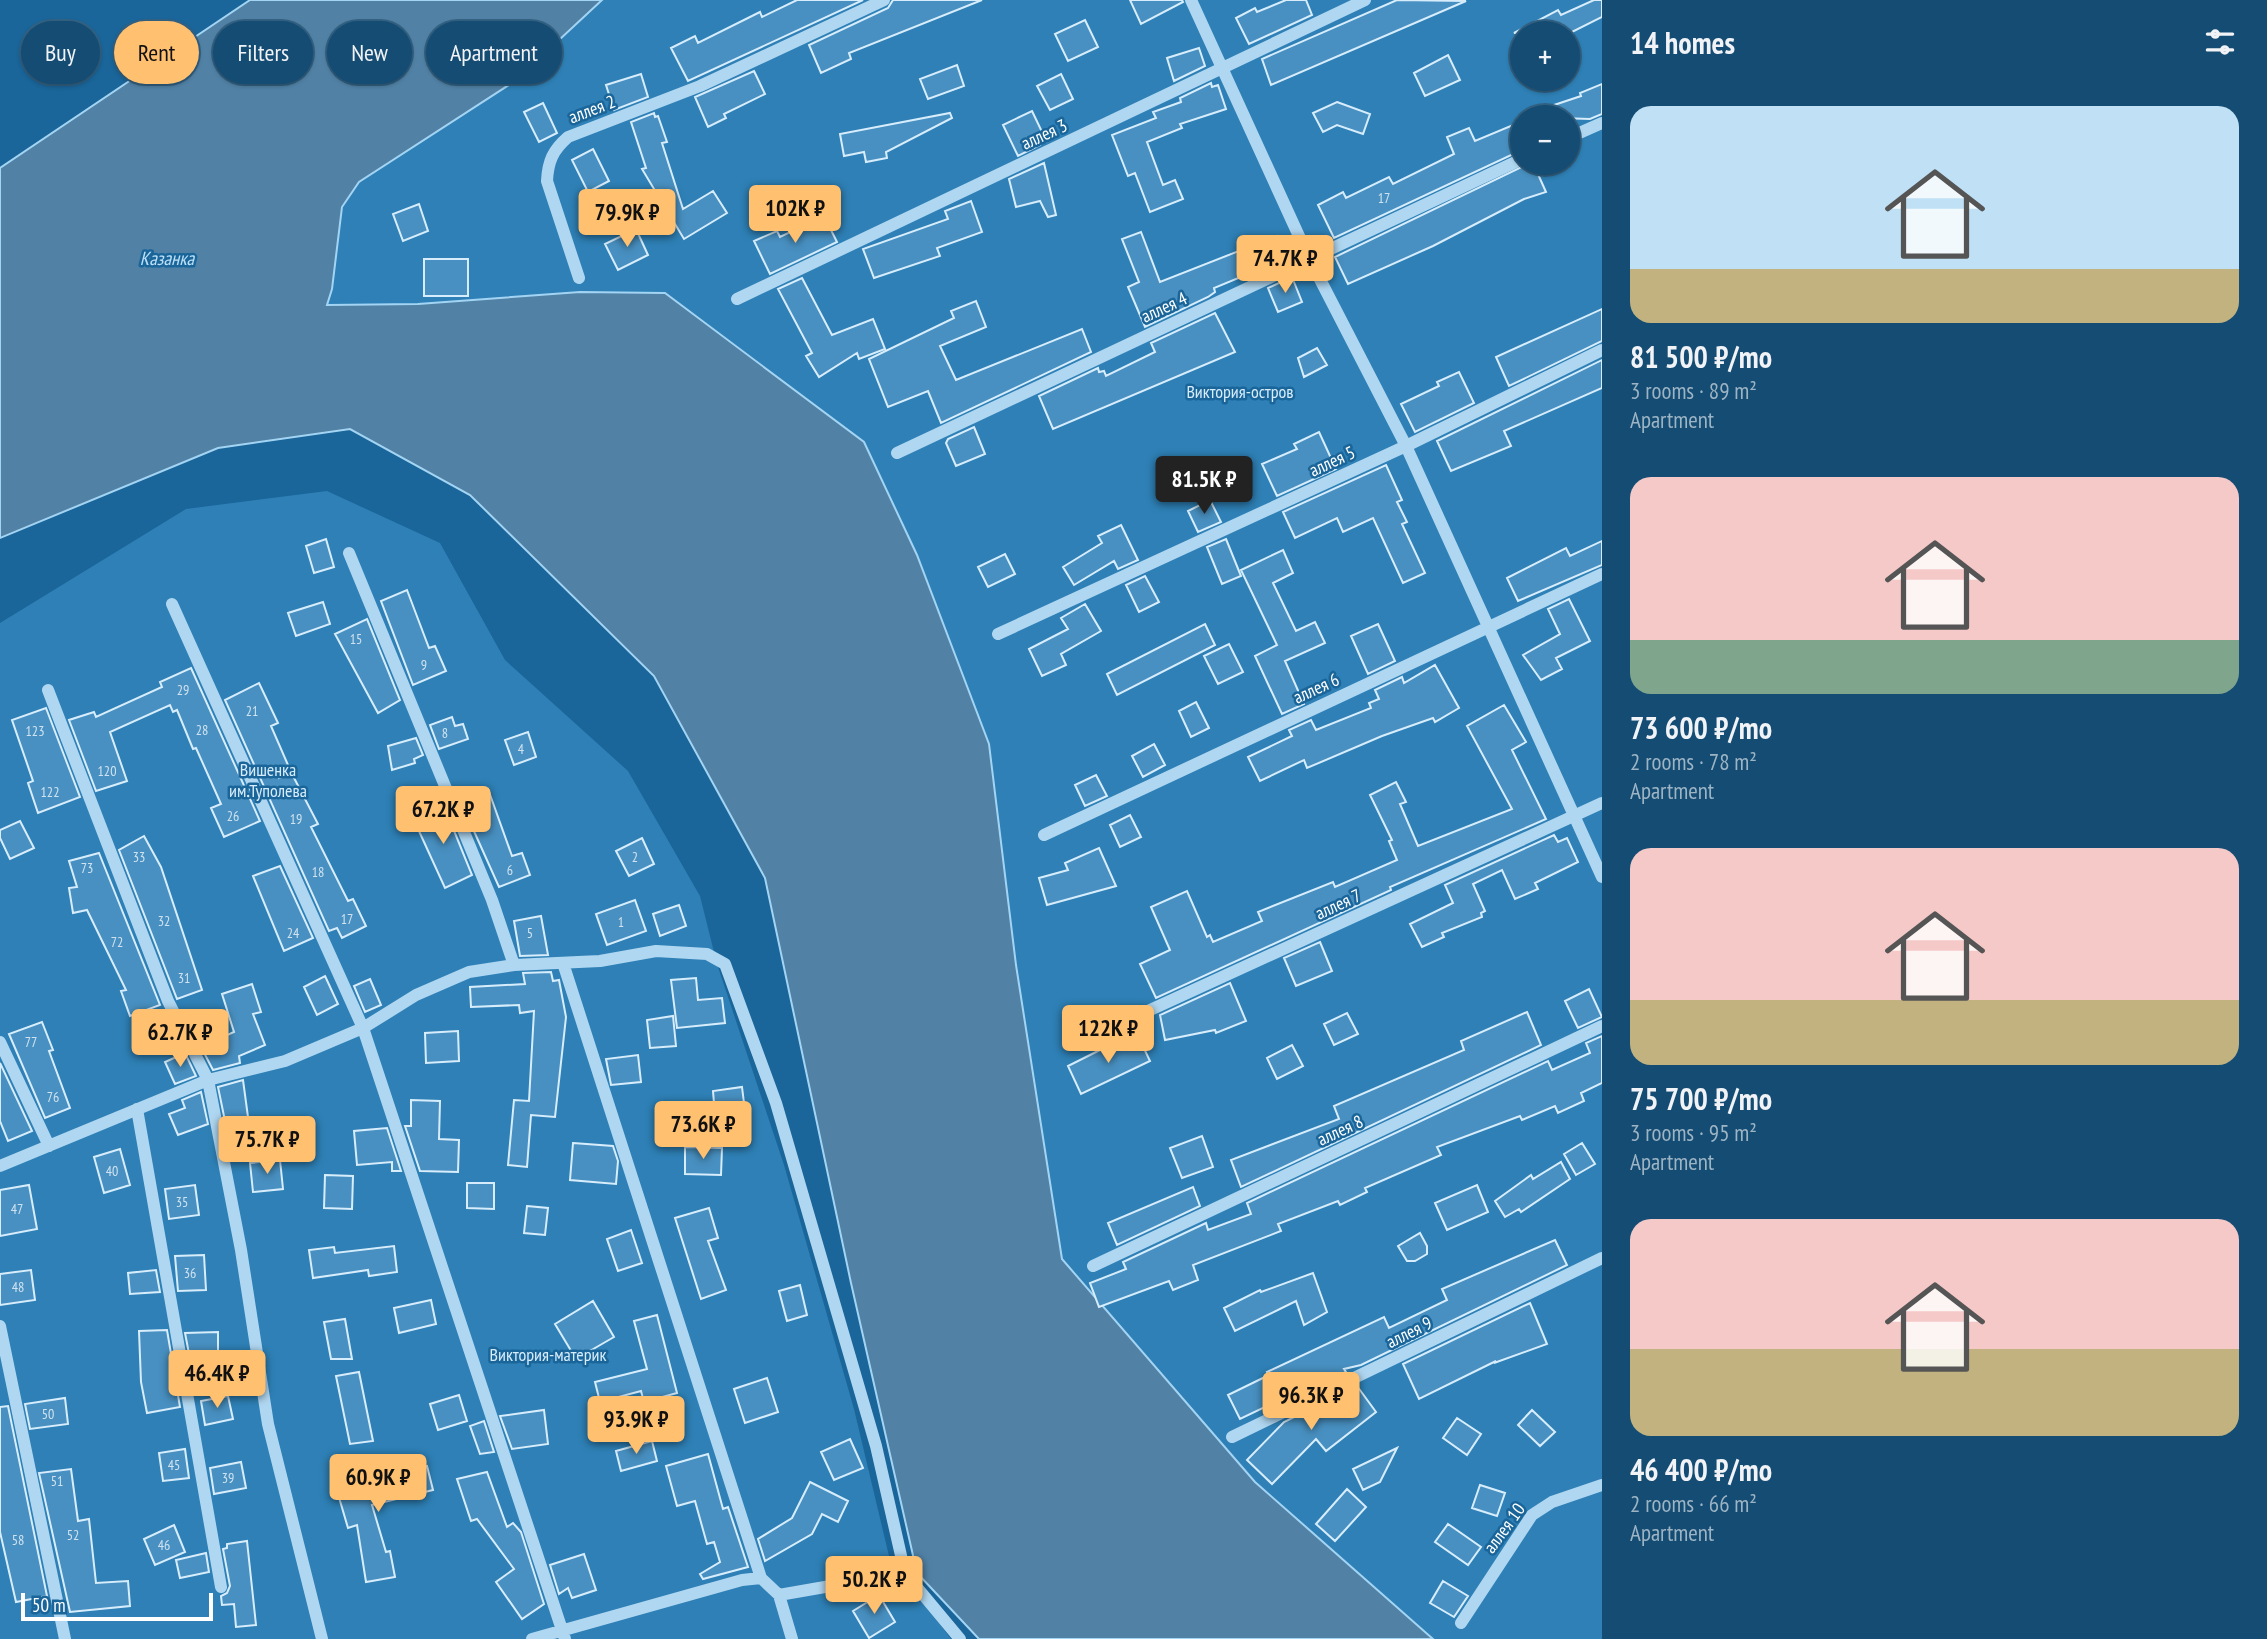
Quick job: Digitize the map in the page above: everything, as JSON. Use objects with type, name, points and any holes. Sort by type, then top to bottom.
[{"type":"lane","name":"аллея 2","points":[[579,278],[547,181],[548,164],[555,148],[568,137],[700,86],[884,0]]},
{"type":"lane","points":[[1191,0],[1309,258],[1406,446],[1602,877]]},
{"type":"lane","name":"аллея 3","points":[[737,299],[1365,0]]},
{"type":"lane","points":[[1580,133],[1602,123]]},
{"type":"lane","name":"аллея 4","points":[[897,453],[1510,165]]},
{"type":"lane","name":"аллея 5","points":[[998,634],[1406,446],[1602,350]]},
{"type":"lane","points":[[349,553],[492,900],[514,965]]},
{"type":"lane","name":"аллея 6","points":[[1044,835],[1602,574]]},
{"type":"lane","points":[[172,604],[363,1028],[564,1634]]},
{"type":"lane","points":[[48,690],[168,1002],[208,1080],[241,1250],[268,1424],[322,1639]]},
{"type":"lane","name":"аллея 7","points":[[1089,1038],[1602,803]]},
{"type":"lane","points":[[0,1166],[208,1080],[285,1061],[363,1028],[416,995],[469,972],[514,965],[600,961],[656,951],[707,954],[725,964],[776,1103],[876,1446],[905,1573],[960,1639]]},
{"type":"lane","points":[[563,963],[761,1578],[779,1595],[792,1639]]},
{"type":"lane","name":"аллея 8","points":[[1093,1266],[1602,1026]]},
{"type":"lane","points":[[0,1042],[49,1146]]},
{"type":"lane","points":[[137,1109],[221,1587]]},
{"type":"lane","name":"аллея 9","points":[[1232,1437],[1602,1258]]},
{"type":"lane","points":[[0,1326],[65,1639]]},
{"type":"lane","name":"аллея 10","points":[[1461,1623],[1532,1515],[1552,1502],[1602,1485]]},
{"type":"lane","points":[[779,1595],[905,1573]]},
{"type":"lane","points":[[532,1639],[564,1634],[761,1578]]},
{"type":"green space","name":"Виктория-остров","points":[[602,0],[1602,0],[1602,1639],[1433,1639],[1255,1482],[1062,1259],[1016,965],[989,744],[756,363],[665,293],[580,292],[418,304],[327,305],[332,289],[342,207],[359,182],[510,84],[562,84],[562,37]]},
{"type":"green space","points":[[327,491],[440,543],[505,660],[628,771],[700,896],[717,964],[784,1165],[854,1409],[889,1556],[951,1639],[0,1639],[0,623],[186,509]]},
{"type":"water","name":"Казанка","points":[[250,0],[602,0],[562,37],[562,21],[426,21],[426,84],[510,84],[359,182],[342,207],[332,289],[327,305],[418,304],[580,292],[665,293],[864,442],[917,555],[989,744],[1016,965],[1062,1259],[1255,1482],[1433,1639],[979,1639],[917,1573],[851,1283],[765,878],[654,676],[470,495],[350,429],[218,448],[0,538],[0,168],[125,84],[199,84],[199,34],[213,25],[213,84],[313,84],[313,21],[219,21]]},
{"type":"building","points":[[797,0],[863,0],[688,81],[671,48],[695,36],[698,43],[760,12],[762,17]]},
{"type":"building","points":[[893,0],[982,0],[849,53],[851,59],[821,73],[809,45],[888,8]]},
{"type":"building","points":[[1130,0],[1182,0],[1183,2],[1141,24]]},
{"type":"building","points":[[1286,0],[1306,0],[1312,15],[1249,44],[1236,18],[1255,8],[1257,12]]},
{"type":"building","points":[[1397,0],[1466,1],[1271,85],[1262,59]]},
{"type":"building","points":[[1594,0],[1602,0],[1602,17],[1580,28],[1580,21],[1537,21],[1558,10],[1561,15]]},
{"type":"building","points":[[1085,20],[1098,47],[1068,61],[1055,34]]},
{"type":"building","points":[[1199,48],[1205,66],[1174,81],[1167,58]]},
{"type":"building","points":[[1448,55],[1460,80],[1425,96],[1414,73]]},
{"type":"building","points":[[957,65],[964,86],[928,99],[920,79]]},
{"type":"building","points":[[754,71],[765,94],[724,114],[726,118],[708,127],[695,97]]},
{"type":"building","points":[[641,74],[648,97],[614,110],[606,85]]},
{"type":"building","points":[[1061,74],[1073,99],[1050,110],[1037,86]]},
{"type":"building","points":[[1211,83],[1212,87],[1218,85],[1226,109],[1180,124],[1182,128],[1147,142],[1163,185],[1175,180],[1183,199],[1150,212],[1135,173],[1128,176],[1112,135],[1156,118],[1153,112],[1181,102],[1180,98]]},
{"type":"building","points":[[1602,84],[1602,114],[1590,119],[1580,119],[1580,105],[1554,105],[1581,96],[1580,93]]},
{"type":"building","points":[[1337,102],[1370,114],[1363,134],[1337,125],[1323,132],[1313,113]]},
{"type":"building","points":[[543,103],[557,133],[539,142],[524,112]]},
{"type":"building","points":[[1032,111],[1044,136],[1038,139],[1040,145],[1018,156],[1003,125]]},
{"type":"building","points":[[654,113],[655,117],[658,116],[667,142],[662,143],[683,209],[713,191],[727,213],[684,239],[642,169],[646,168],[631,122]]},
{"type":"building","points":[[950,113],[952,118],[886,152],[887,158],[866,162],[864,152],[844,156],[840,134]]},
{"type":"building","points":[[1510,126],[1510,156],[1334,238],[1318,205],[1343,192],[1346,198],[1389,177],[1393,184],[1454,154],[1447,137],[1469,128],[1475,141]]},
{"type":"building","points":[[593,149],[609,181],[588,192],[572,160]]},
{"type":"building","points":[[1044,163],[1056,215],[1048,217],[1040,201],[1016,207],[1009,179]]},
{"type":"building","points":[[1510,173],[1510,175],[1538,175],[1546,192],[1524,199],[1433,246],[1348,284],[1335,257]]},
{"type":"building","points":[[971,201],[982,232],[937,248],[940,256],[874,278],[863,249],[948,219],[945,211]]},
{"type":"building","points":[[419,204],[428,231],[403,241],[393,214]]},
{"type":"building","points":[[824,216],[837,242],[770,274],[754,241],[777,231],[780,237]]},
{"type":"building","points":[[636,229],[648,255],[618,270],[605,244]]},
{"type":"building","points":[[1141,232],[1160,282],[1277,236],[1286,257],[1285,261],[1262,272],[1260,269],[1214,288],[1215,292],[1208,297],[1145,327],[1128,287],[1139,282],[1122,239]]},
{"type":"building","points":[[424,259],[468,259],[468,296],[424,296]]},
{"type":"building","points":[[1292,277],[1302,302],[1278,312],[1268,288]]},
{"type":"building","points":[[802,278],[832,335],[873,319],[885,349],[859,359],[857,353],[819,377],[806,356],[812,353],[778,289]]},
{"type":"building","points":[[976,301],[986,327],[940,346],[956,380],[1082,329],[1091,352],[941,423],[928,391],[888,407],[869,359],[954,318],[951,311]]},
{"type":"building","points":[[1602,309],[1602,341],[1509,386],[1496,357]]},
{"type":"building","points":[[1215,313],[1235,352],[1053,429],[1039,396],[1098,368],[1099,372],[1104,371],[1106,376],[1155,352],[1151,343]]},
{"type":"building","points":[[1317,348],[1327,365],[1304,377],[1298,358]]},
{"type":"building","points":[[1602,360],[1602,388],[1504,431],[1511,446],[1451,471],[1437,441]]},
{"type":"building","points":[[1459,372],[1474,403],[1415,432],[1401,404],[1439,386],[1437,382]]},
{"type":"building","points":[[974,427],[985,454],[956,466],[946,443],[948,439]]},
{"type":"building","points":[[1319,432],[1336,469],[1277,496],[1262,464],[1297,449],[1294,444]]},
{"type":"building","points":[[1386,465],[1402,500],[1397,502],[1407,522],[1402,524],[1425,573],[1403,583],[1373,518],[1343,532],[1337,518],[1295,538],[1283,512]]},
{"type":"building","points":[[1210,500],[1221,522],[1198,532],[1188,511]]},
{"type":"building","points":[[1121,525],[1138,560],[1118,569],[1114,561],[1074,585],[1063,567],[1102,543],[1098,536]]},
{"type":"building","points":[[326,539],[334,567],[314,573],[306,546]]},
{"type":"building","points":[[1226,539],[1241,576],[1222,584],[1207,547]]},
{"type":"building","points":[[1602,541],[1602,565],[1518,601],[1507,578],[1566,548],[1570,556]]},
{"type":"building","points":[[1283,550],[1293,573],[1273,583],[1296,631],[1315,622],[1325,643],[1285,661],[1304,704],[1282,714],[1255,656],[1277,645],[1241,570]]},
{"type":"building","points":[[1005,554],[1015,574],[988,587],[978,567]]},
{"type":"building","points":[[1145,576],[1159,602],[1139,612],[1126,585]]},
{"type":"building","points":[[407,590],[429,648],[435,646],[446,671],[413,685],[381,601]]},
{"type":"building","points":[[1569,599],[1590,641],[1556,658],[1562,669],[1541,680],[1523,655],[1560,634],[1548,609]]},
{"type":"building","points":[[323,602],[330,624],[296,636],[288,613]]},
{"type":"building","points":[[1085,604],[1101,631],[1061,654],[1066,665],[1042,676],[1029,649],[1068,629],[1061,618]]},
{"type":"building","points":[[367,619],[400,700],[378,713],[335,634]]},
{"type":"building","points":[[1205,624],[1215,645],[1117,695],[1107,674]]},
{"type":"building","points":[[1378,624],[1395,661],[1368,674],[1351,636]]},
{"type":"building","points":[[1229,644],[1243,672],[1218,684],[1204,656]]},
{"type":"building","points":[[1435,665],[1459,708],[1435,722],[1433,718],[1382,736],[1307,768],[1304,760],[1260,781],[1248,757],[1292,736],[1289,730],[1311,720],[1316,730],[1371,708],[1369,703],[1379,699],[1375,690],[1402,677],[1404,683]]},
{"type":"building","points":[[191,668],[260,821],[224,837],[211,808],[221,804],[177,710],[173,712],[170,705],[110,732],[127,781],[96,791],[69,720],[94,712],[96,717],[162,687],[160,682]]},
{"type":"building","points":[[259,683],[278,723],[271,726],[288,765],[276,772],[279,778],[292,774],[318,824],[311,827],[348,901],[353,899],[366,926],[342,938],[337,928],[329,931],[225,700]]},
{"type":"building","points":[[1196,702],[1209,728],[1191,737],[1179,711]]},
{"type":"building","points":[[1504,705],[1526,742],[1512,750],[1546,819],[1390,887],[1391,890],[1156,998],[1140,964],[1170,950],[1151,907],[1187,891],[1207,937],[1210,935],[1213,942],[1262,921],[1258,912],[1333,882],[1335,887],[1397,860],[1389,841],[1392,840],[1370,795],[1396,782],[1406,802],[1400,804],[1418,846],[1512,809],[1467,726]]},
{"type":"building","points":[[46,708],[80,797],[38,813],[28,783],[33,781],[12,720]]},
{"type":"building","points":[[452,717],[455,726],[463,724],[468,739],[439,749],[430,725]]},
{"type":"building","points":[[528,732],[536,757],[514,765],[505,740]]},
{"type":"building","points":[[416,738],[423,755],[414,759],[415,763],[392,770],[388,746]]},
{"type":"building","points":[[1154,744],[1165,765],[1143,777],[1132,756]]},
{"type":"building","points":[[1096,775],[1107,796],[1085,806],[1075,785]]},
{"type":"building","points":[[488,789],[512,856],[522,853],[530,875],[499,887],[460,800]]},
{"type":"building","points":[[444,806],[472,875],[445,888],[413,818]]},
{"type":"building","points":[[1130,815],[1141,837],[1120,847],[1110,825]]},
{"type":"building","points":[[20,821],[34,848],[10,859],[0,838],[0,830]]},
{"type":"building","points":[[1554,835],[1558,842],[1567,838],[1578,862],[1535,883],[1538,889],[1515,899],[1502,870],[1473,884],[1485,911],[1481,913],[1482,917],[1442,933],[1444,937],[1422,947],[1410,924],[1453,903],[1445,885]]},
{"type":"building","points":[[144,836],[161,867],[202,990],[177,999],[119,850]]},
{"type":"building","points":[[642,838],[654,864],[629,876],[616,851]]},
{"type":"building","points":[[1099,848],[1116,886],[1047,905],[1039,878],[1068,870],[1065,863]]},
{"type":"building","points":[[99,853],[160,1005],[130,1016],[121,991],[126,990],[87,910],[73,913],[69,888],[77,887],[69,861]]},
{"type":"building","points":[[280,866],[313,938],[284,951],[253,876]]},
{"type":"building","points":[[635,900],[646,931],[607,945],[596,914]]},
{"type":"building","points":[[679,905],[686,926],[660,936],[653,914]]},
{"type":"building","points":[[541,916],[548,955],[520,956],[514,921]]},
{"type":"building","points":[[1320,942],[1332,971],[1296,986],[1284,958]]},
{"type":"building","points":[[551,972],[553,981],[559,980],[566,1017],[555,1117],[531,1115],[527,1167],[508,1165],[514,1100],[529,1101],[534,1011],[520,1013],[519,1005],[471,1007],[470,987],[525,984],[523,973]]},
{"type":"building","points":[[325,976],[338,1004],[317,1015],[304,987]]},
{"type":"building","points":[[696,978],[698,1000],[722,998],[725,1023],[677,1028],[671,980]]},
{"type":"building","points":[[370,979],[381,1005],[365,1012],[354,986]]},
{"type":"building","points":[[1230,983],[1246,1021],[1216,1033],[1215,1030],[1165,1040],[1160,1015]]},
{"type":"building","points":[[252,984],[261,1012],[253,1014],[265,1045],[239,1056],[240,1063],[213,1070],[201,1047],[234,1032],[222,994]]},
{"type":"building","points":[[1589,989],[1602,1017],[1578,1028],[1565,1001]]},
{"type":"building","points":[[1527,1012],[1541,1045],[1241,1187],[1231,1160],[1339,1119],[1334,1106],[1464,1050],[1461,1041]]},
{"type":"building","points":[[1347,1013],[1358,1034],[1334,1045],[1324,1024]]},
{"type":"building","points":[[673,1016],[676,1046],[650,1048],[647,1020]]},
{"type":"building","points":[[42,1022],[53,1050],[49,1051],[70,1108],[45,1118],[9,1034]]},
{"type":"building","points":[[458,1031],[459,1061],[426,1063],[425,1033]]},
{"type":"building","points":[[1602,1036],[1602,1083],[1581,1093],[1584,1101],[1558,1113],[1555,1106],[1522,1120],[1520,1116],[1437,1147],[1441,1155],[1365,1188],[1367,1192],[1340,1205],[1338,1201],[1278,1224],[1281,1231],[1193,1265],[1198,1280],[1173,1290],[1169,1281],[1099,1307],[1090,1283],[1126,1269],[1123,1262],[1206,1223],[1208,1230],[1251,1214],[1247,1203],[1548,1061],[1552,1070],[1590,1053],[1586,1043]]},
{"type":"building","points":[[1139,1038],[1150,1061],[1081,1094],[1068,1066],[1110,1045],[1112,1050]]},
{"type":"building","points":[[1292,1045],[1303,1066],[1277,1079],[1267,1058]]},
{"type":"building","points":[[185,1053],[196,1076],[175,1084],[165,1062]]},
{"type":"building","points":[[638,1055],[641,1082],[611,1085],[606,1059]]},
{"type":"building","points":[[0,1063],[32,1131],[8,1141],[0,1121]]},
{"type":"building","points":[[243,1080],[248,1117],[225,1121],[218,1087]]},
{"type":"building","points":[[742,1087],[745,1111],[715,1115],[713,1091]]},
{"type":"building","points":[[201,1092],[208,1124],[178,1135],[169,1114],[185,1108],[182,1100]]},
{"type":"building","points":[[411,1100],[440,1101],[439,1139],[459,1140],[458,1172],[420,1171],[405,1126],[411,1126]]},
{"type":"building","points":[[387,1128],[401,1171],[392,1171],[392,1162],[357,1165],[354,1131]]},
{"type":"building","points":[[1202,1136],[1213,1167],[1182,1178],[1170,1148]]},
{"type":"building","points":[[573,1143],[613,1146],[618,1161],[616,1184],[570,1180]]},
{"type":"building","points":[[1582,1143],[1595,1164],[1576,1175],[1564,1154]]},
{"type":"building","points":[[685,1147],[722,1148],[721,1175],[685,1174]]},
{"type":"building","points":[[120,1149],[130,1185],[104,1193],[94,1157]]},
{"type":"building","points":[[280,1160],[283,1189],[253,1192],[250,1163]]},
{"type":"building","points":[[1561,1162],[1570,1179],[1521,1212],[1519,1209],[1505,1217],[1495,1201],[1531,1175],[1533,1179]]},
{"type":"building","points":[[325,1175],[353,1176],[352,1209],[324,1208]]},
{"type":"building","points":[[467,1183],[494,1183],[494,1209],[467,1208]]},
{"type":"building","points":[[29,1185],[37,1229],[0,1236],[0,1190]]},
{"type":"building","points":[[195,1185],[199,1215],[169,1219],[165,1189]]},
{"type":"building","points":[[1477,1185],[1488,1212],[1447,1230],[1435,1203]]},
{"type":"building","points":[[1193,1187],[1200,1206],[1117,1245],[1108,1223]]},
{"type":"building","points":[[527,1206],[548,1208],[545,1235],[524,1233]]},
{"type":"building","points":[[709,1208],[718,1238],[708,1241],[726,1290],[701,1299],[675,1218]]},
{"type":"building","points":[[631,1230],[642,1263],[618,1271],[607,1239]]},
{"type":"building","points":[[1420,1233],[1427,1246],[1427,1254],[1415,1261],[1407,1261],[1398,1246]]},
{"type":"building","points":[[1555,1240],[1567,1265],[1361,1365],[1344,1369],[1346,1372],[1318,1385],[1325,1378],[1240,1419],[1228,1395],[1269,1375],[1267,1372],[1384,1317],[1389,1328],[1447,1300],[1442,1289]]},
{"type":"building","points":[[394,1246],[397,1272],[369,1276],[368,1270],[313,1278],[309,1250],[334,1247],[335,1253]]},
{"type":"building","points":[[204,1255],[206,1290],[178,1291],[175,1256]]},
{"type":"building","points":[[31,1270],[35,1300],[0,1305],[0,1274]]},
{"type":"building","points":[[156,1270],[160,1292],[130,1294],[128,1273]]},
{"type":"building","points":[[1313,1273],[1327,1312],[1304,1325],[1296,1301],[1235,1331],[1224,1308],[1260,1290],[1261,1292]]},
{"type":"building","points":[[800,1285],[807,1315],[787,1321],[779,1291]]},
{"type":"building","points":[[431,1300],[436,1324],[399,1333],[394,1308]]},
{"type":"building","points":[[593,1301],[614,1337],[576,1359],[555,1324]]},
{"type":"building","points":[[1530,1303],[1547,1344],[1494,1363],[1496,1361],[1419,1399],[1403,1364]]},
{"type":"building","points":[[657,1315],[677,1393],[644,1402],[641,1391],[600,1402],[595,1382],[647,1369],[634,1321]]},
{"type":"building","points":[[345,1319],[352,1359],[331,1359],[324,1322]]},
{"type":"building","points":[[167,1330],[180,1407],[147,1413],[141,1382],[139,1331]]},
{"type":"building","points":[[218,1332],[218,1359],[190,1359],[185,1333]]},
{"type":"building","points":[[359,1372],[373,1441],[350,1444],[336,1376]]},
{"type":"building","points":[[767,1378],[778,1412],[745,1423],[734,1389]]},
{"type":"building","points":[[1357,1386],[1376,1412],[1326,1451],[1316,1439],[1272,1484],[1247,1460],[1284,1422]]},
{"type":"building","points":[[459,1395],[467,1421],[438,1430],[430,1404]]},
{"type":"building","points":[[228,1396],[233,1419],[205,1425],[201,1401]]},
{"type":"building","points":[[65,1398],[68,1424],[30,1429],[25,1404]]},
{"type":"building","points":[[8,1406],[47,1596],[16,1602],[0,1532],[0,1407]]},
{"type":"building","points":[[544,1410],[548,1444],[512,1449],[500,1416]]},
{"type":"building","points":[[1532,1410],[1555,1432],[1540,1446],[1518,1425]]},
{"type":"building","points":[[1457,1418],[1481,1434],[1467,1455],[1443,1438]]},
{"type":"building","points":[[484,1421],[494,1452],[480,1454],[470,1426]]},
{"type":"building","points":[[850,1439],[863,1468],[834,1480],[821,1452]]},
{"type":"building","points":[[652,1441],[657,1461],[621,1471],[616,1451]]},
{"type":"building","points":[[1397,1448],[1380,1482],[1363,1490],[1353,1469]]},
{"type":"building","points":[[185,1449],[189,1478],[163,1481],[159,1453]]},
{"type":"building","points":[[708,1454],[723,1509],[728,1507],[748,1567],[703,1579],[700,1574],[720,1562],[714,1542],[707,1544],[695,1501],[677,1506],[666,1466]]},
{"type":"building","points":[[241,1462],[246,1488],[214,1494],[210,1468]]},
{"type":"building","points":[[427,1466],[433,1490],[372,1505],[386,1552],[390,1551],[395,1577],[366,1582],[357,1525],[348,1528],[338,1494],[351,1490],[348,1472],[361,1469],[366,1485]]},
{"type":"building","points":[[71,1469],[78,1521],[89,1519],[96,1583],[128,1581],[130,1606],[70,1612],[39,1473]]},
{"type":"building","points":[[487,1472],[507,1527],[513,1523],[521,1532],[544,1604],[522,1619],[496,1582],[514,1569],[477,1519],[471,1521],[457,1479]]},
{"type":"building","points":[[810,1482],[848,1501],[838,1522],[822,1514],[812,1534],[765,1561],[758,1539],[792,1518]]},
{"type":"building","points":[[1480,1485],[1505,1493],[1497,1516],[1472,1508]]},
{"type":"building","points":[[1347,1489],[1366,1507],[1335,1541],[1316,1524]]},
{"type":"building","points":[[1448,1524],[1481,1547],[1468,1565],[1435,1542]]},
{"type":"building","points":[[174,1525],[185,1552],[155,1565],[144,1539]]},
{"type":"building","points":[[247,1541],[256,1625],[236,1627],[234,1604],[222,1605],[221,1596],[227,1593],[230,1586],[223,1549],[227,1548],[227,1544]]},
{"type":"building","points":[[206,1553],[209,1572],[180,1578],[176,1560]]},
{"type":"building","points":[[584,1554],[596,1590],[572,1598],[568,1588],[559,1594],[550,1565]]},
{"type":"building","points":[[1443,1581],[1468,1596],[1454,1617],[1430,1603]]},
{"type":"building","points":[[879,1595],[895,1622],[869,1638],[853,1611]]},
{"type":"park label","name":"Вишенка им.Туполева","points":[[268,779]]},
{"type":"park label","name":"Виктория-материк","points":[[548,1354]]}]
